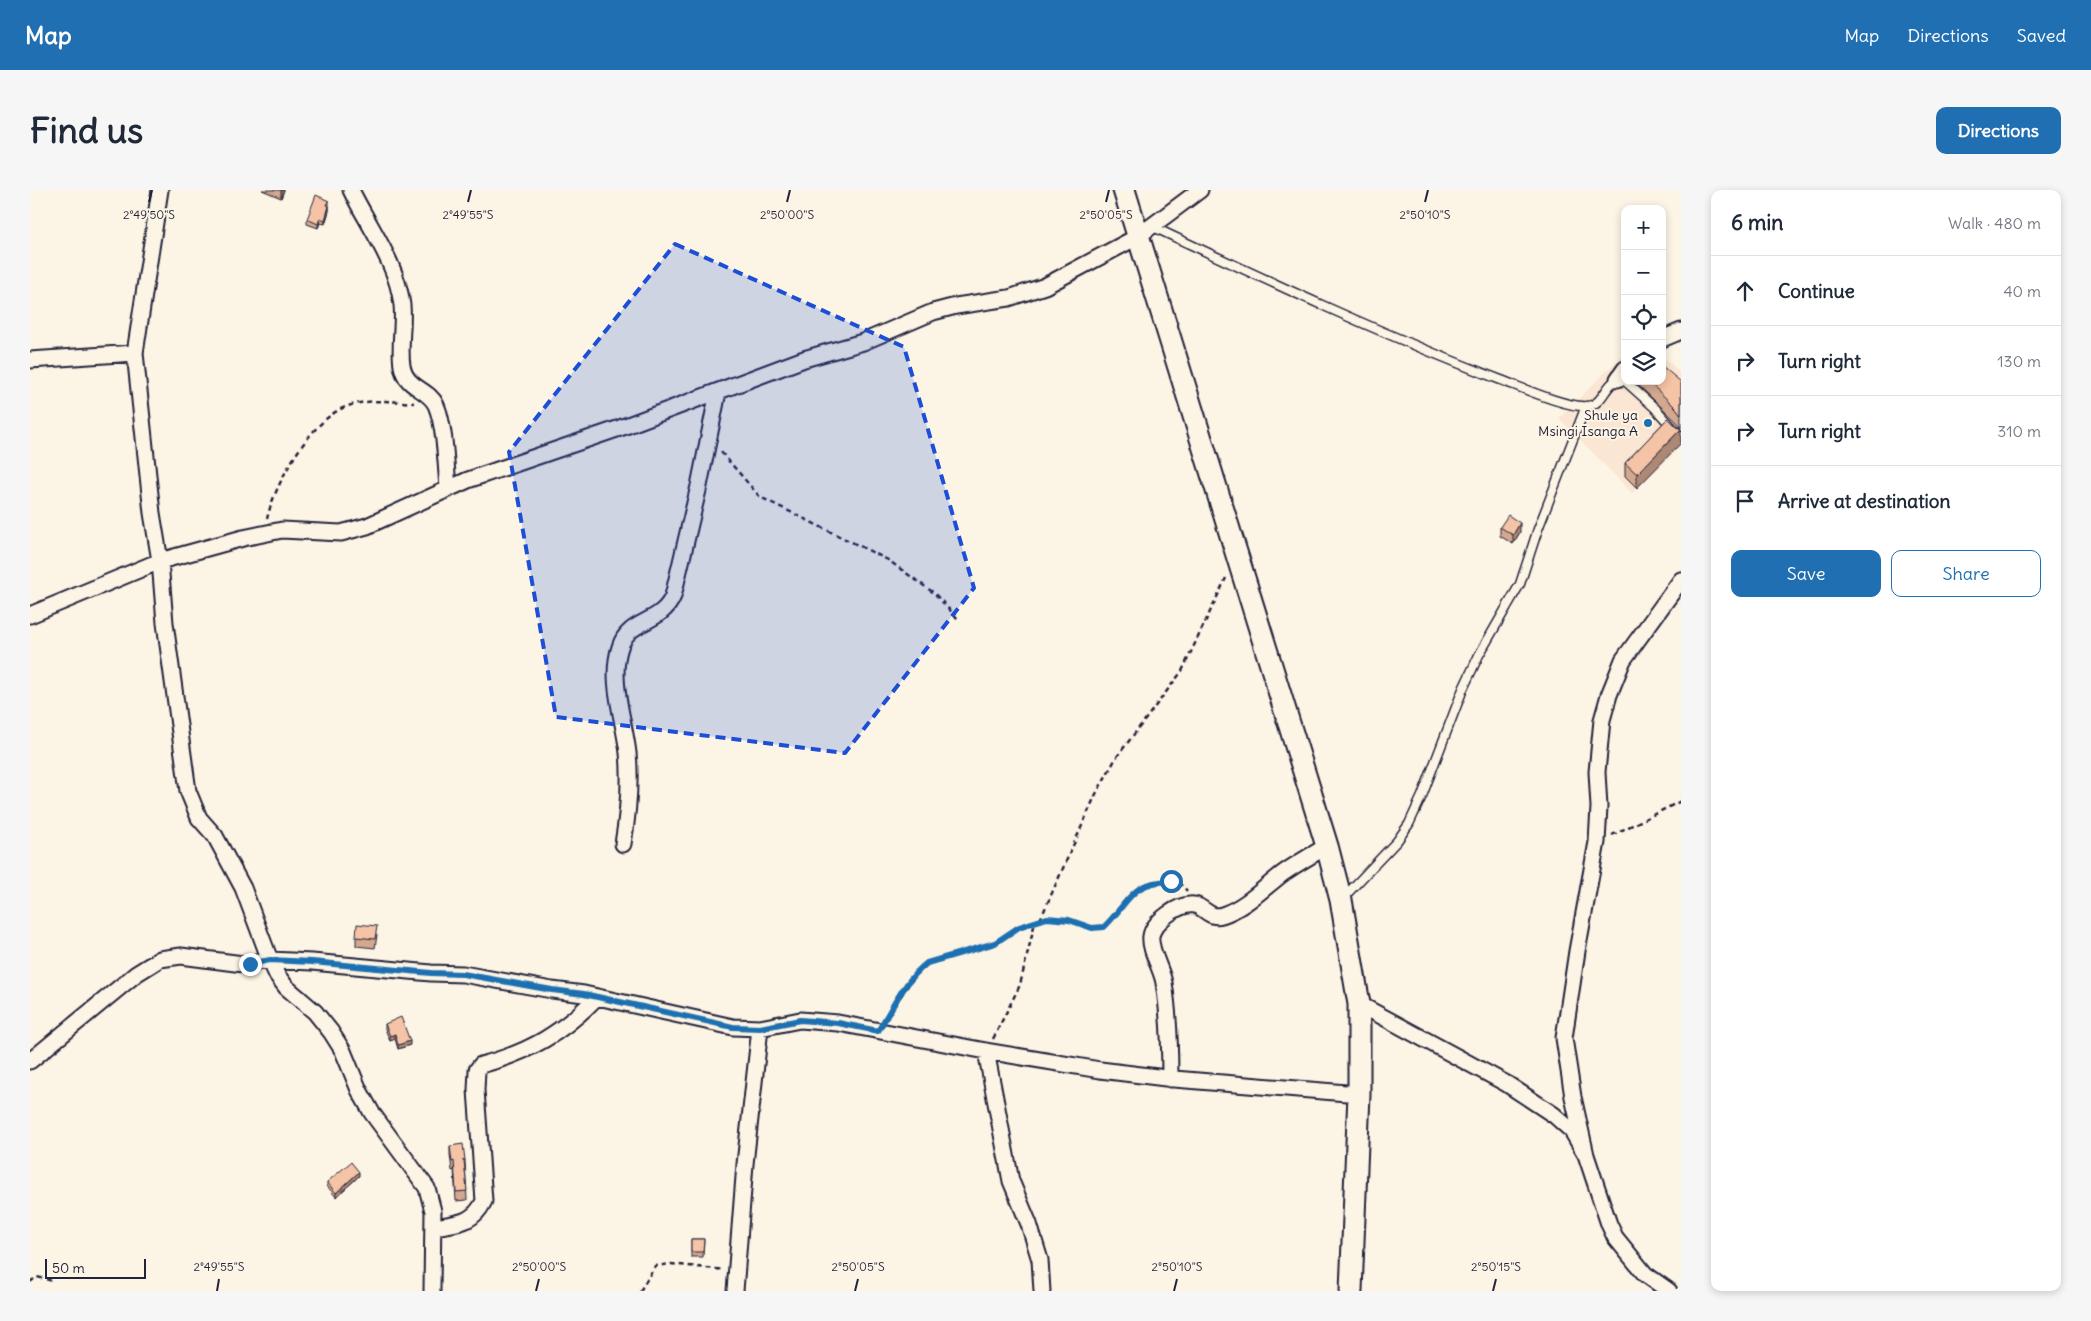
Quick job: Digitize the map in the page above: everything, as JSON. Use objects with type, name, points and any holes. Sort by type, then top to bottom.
[{"type":"street","points":[[160,190],[135,353],[152,513],[160,561],[165,623],[188,792],[199,818],[215,836],[243,888],[270,960],[286,987],[315,1012],[331,1032],[343,1051],[359,1090],[372,1113],[427,1188],[433,1211],[434,1227],[432,1291]]},
{"type":"street","points":[[351,190],[392,267],[398,283],[403,324],[402,366],[412,385],[425,393],[435,404],[440,418],[448,488]]},
{"type":"street","points":[[1124,190],[1144,231],[1237,555],[1327,846],[1341,900],[1359,1004],[1359,1094],[1351,1291]]},
{"type":"street","points":[[30,616],[160,561],[263,533],[282,530],[325,533],[347,532],[375,523],[448,488],[506,466],[620,428],[804,359],[863,342],[933,312],[956,306],[1009,298],[1045,286],[1144,231],[1200,190]]},
{"type":"street","points":[[1666,337],[1681,331]]},
{"type":"street","points":[[30,360],[135,353]]},
{"type":"street","points":[[623,844],[629,804],[629,778],[628,751],[617,681],[619,649],[624,637],[631,628],[659,615],[670,601],[690,522],[718,392]]},
{"type":"street","points":[[1669,1291],[1644,1274],[1615,1238],[1609,1224],[1586,1155],[1572,1097],[1564,1038],[1575,961],[1597,842],[1598,754],[1602,720],[1609,695],[1623,660],[1681,580]]},
{"type":"street","points":[[1170,1079],[1169,1037],[1164,981],[1151,947],[1150,937],[1153,930],[1161,920],[1177,909],[1188,905],[1202,908],[1216,916],[1228,912],[1284,872],[1327,846]]},
{"type":"street","points":[[30,1061],[124,982],[160,959],[181,956],[243,964],[270,960],[463,974],[597,997],[733,1027],[760,1028],[800,1020],[838,1023],[1100,1070],[1170,1079],[1359,1094]]},
{"type":"street","points":[[434,1227],[467,1220],[474,1216],[484,1201],[476,1090],[477,1070],[481,1065],[541,1042],[557,1033],[570,1024],[597,997]]},
{"type":"street","points":[[1359,1004],[1490,1074],[1533,1100],[1554,1115],[1572,1132],[1586,1155]]},
{"type":"street","points":[[735,1291],[760,1028]]},
{"type":"street","points":[[986,1051],[1011,1181],[1029,1224],[1040,1260],[1042,1291]]},
{"type":"lane","points":[[1144,231],[1461,364],[1552,398],[1586,406],[1593,405],[1599,401],[1614,381],[1621,378]]},
{"type":"lane","points":[[1631,385],[1681,437]]},
{"type":"lane","points":[[1341,900],[1397,841],[1409,824],[1426,787],[1463,689],[1483,648],[1520,584],[1538,529],[1586,406]]},
{"type":"path","points":[[263,533],[268,512],[284,474],[296,454],[311,435],[336,412],[350,405],[374,401],[435,404]]},
{"type":"path","points":[[710,434],[726,459],[760,497],[888,560],[934,593],[959,620]]},
{"type":"path","points":[[1040,920],[1063,872],[1078,832],[1104,780],[1116,758],[1182,671],[1237,555]]},
{"type":"path","points":[[1597,842],[1681,801]]},
{"type":"path","points":[[878,1031],[897,999],[927,963],[995,943],[1019,927],[1055,917],[1092,928],[1104,927],[1137,888],[1160,881],[1171,881],[1182,885],[1202,908]]},
{"type":"path","points":[[986,1051],[1006,1016],[1020,985],[1035,922]]},
{"type":"path","points":[[640,1291],[655,1266],[736,1271]]},
{"type":"path","points":[[30,1282],[37,1277],[53,1281]]},
{"type":"highlighted area","points":[[675,244],[904,347],[974,588],[845,753],[556,717],[509,452]]},
{"type":"shaded area","points":[[1621,357],[1621,385],[1666,385],[1666,359],[1681,374],[1681,446],[1632,493],[1559,418]]},
{"type":"building","points":[[316,195],[329,201],[325,220],[320,218],[318,224],[307,219]]},
{"type":"building","points":[[1666,369],[1681,382],[1681,415],[1652,385],[1666,385]]},
{"type":"building","points":[[1668,418],[1681,429],[1637,474],[1625,463]]},
{"type":"building","points":[[1508,515],[1520,523],[1513,535],[1500,527]]},
{"type":"building","points":[[357,924],[377,926],[375,939],[356,937]]},
{"type":"building","points":[[401,1017],[410,1041],[398,1045],[395,1034],[390,1036],[385,1024]]},
{"type":"building","points":[[463,1144],[467,1191],[456,1192],[454,1161],[452,1162],[450,1146]]},
{"type":"building","points":[[351,1162],[359,1172],[336,1193],[327,1182]]},
{"type":"building","points":[[691,1239],[704,1239],[703,1252],[691,1252]]},
{"type":"place","name":"Shule ya Msingi Isanga A","points":[[1648,423]]},
{"type":"route","points":[[250,964],[270,960],[463,974],[584,994],[733,1027],[760,1028],[800,1020],[838,1023],[878,1031],[897,999],[913,977],[927,963],[990,945],[1019,927],[1047,918],[1055,917],[1069,920],[1092,928],[1104,927],[1137,888],[1160,881],[1171,881]]}]
